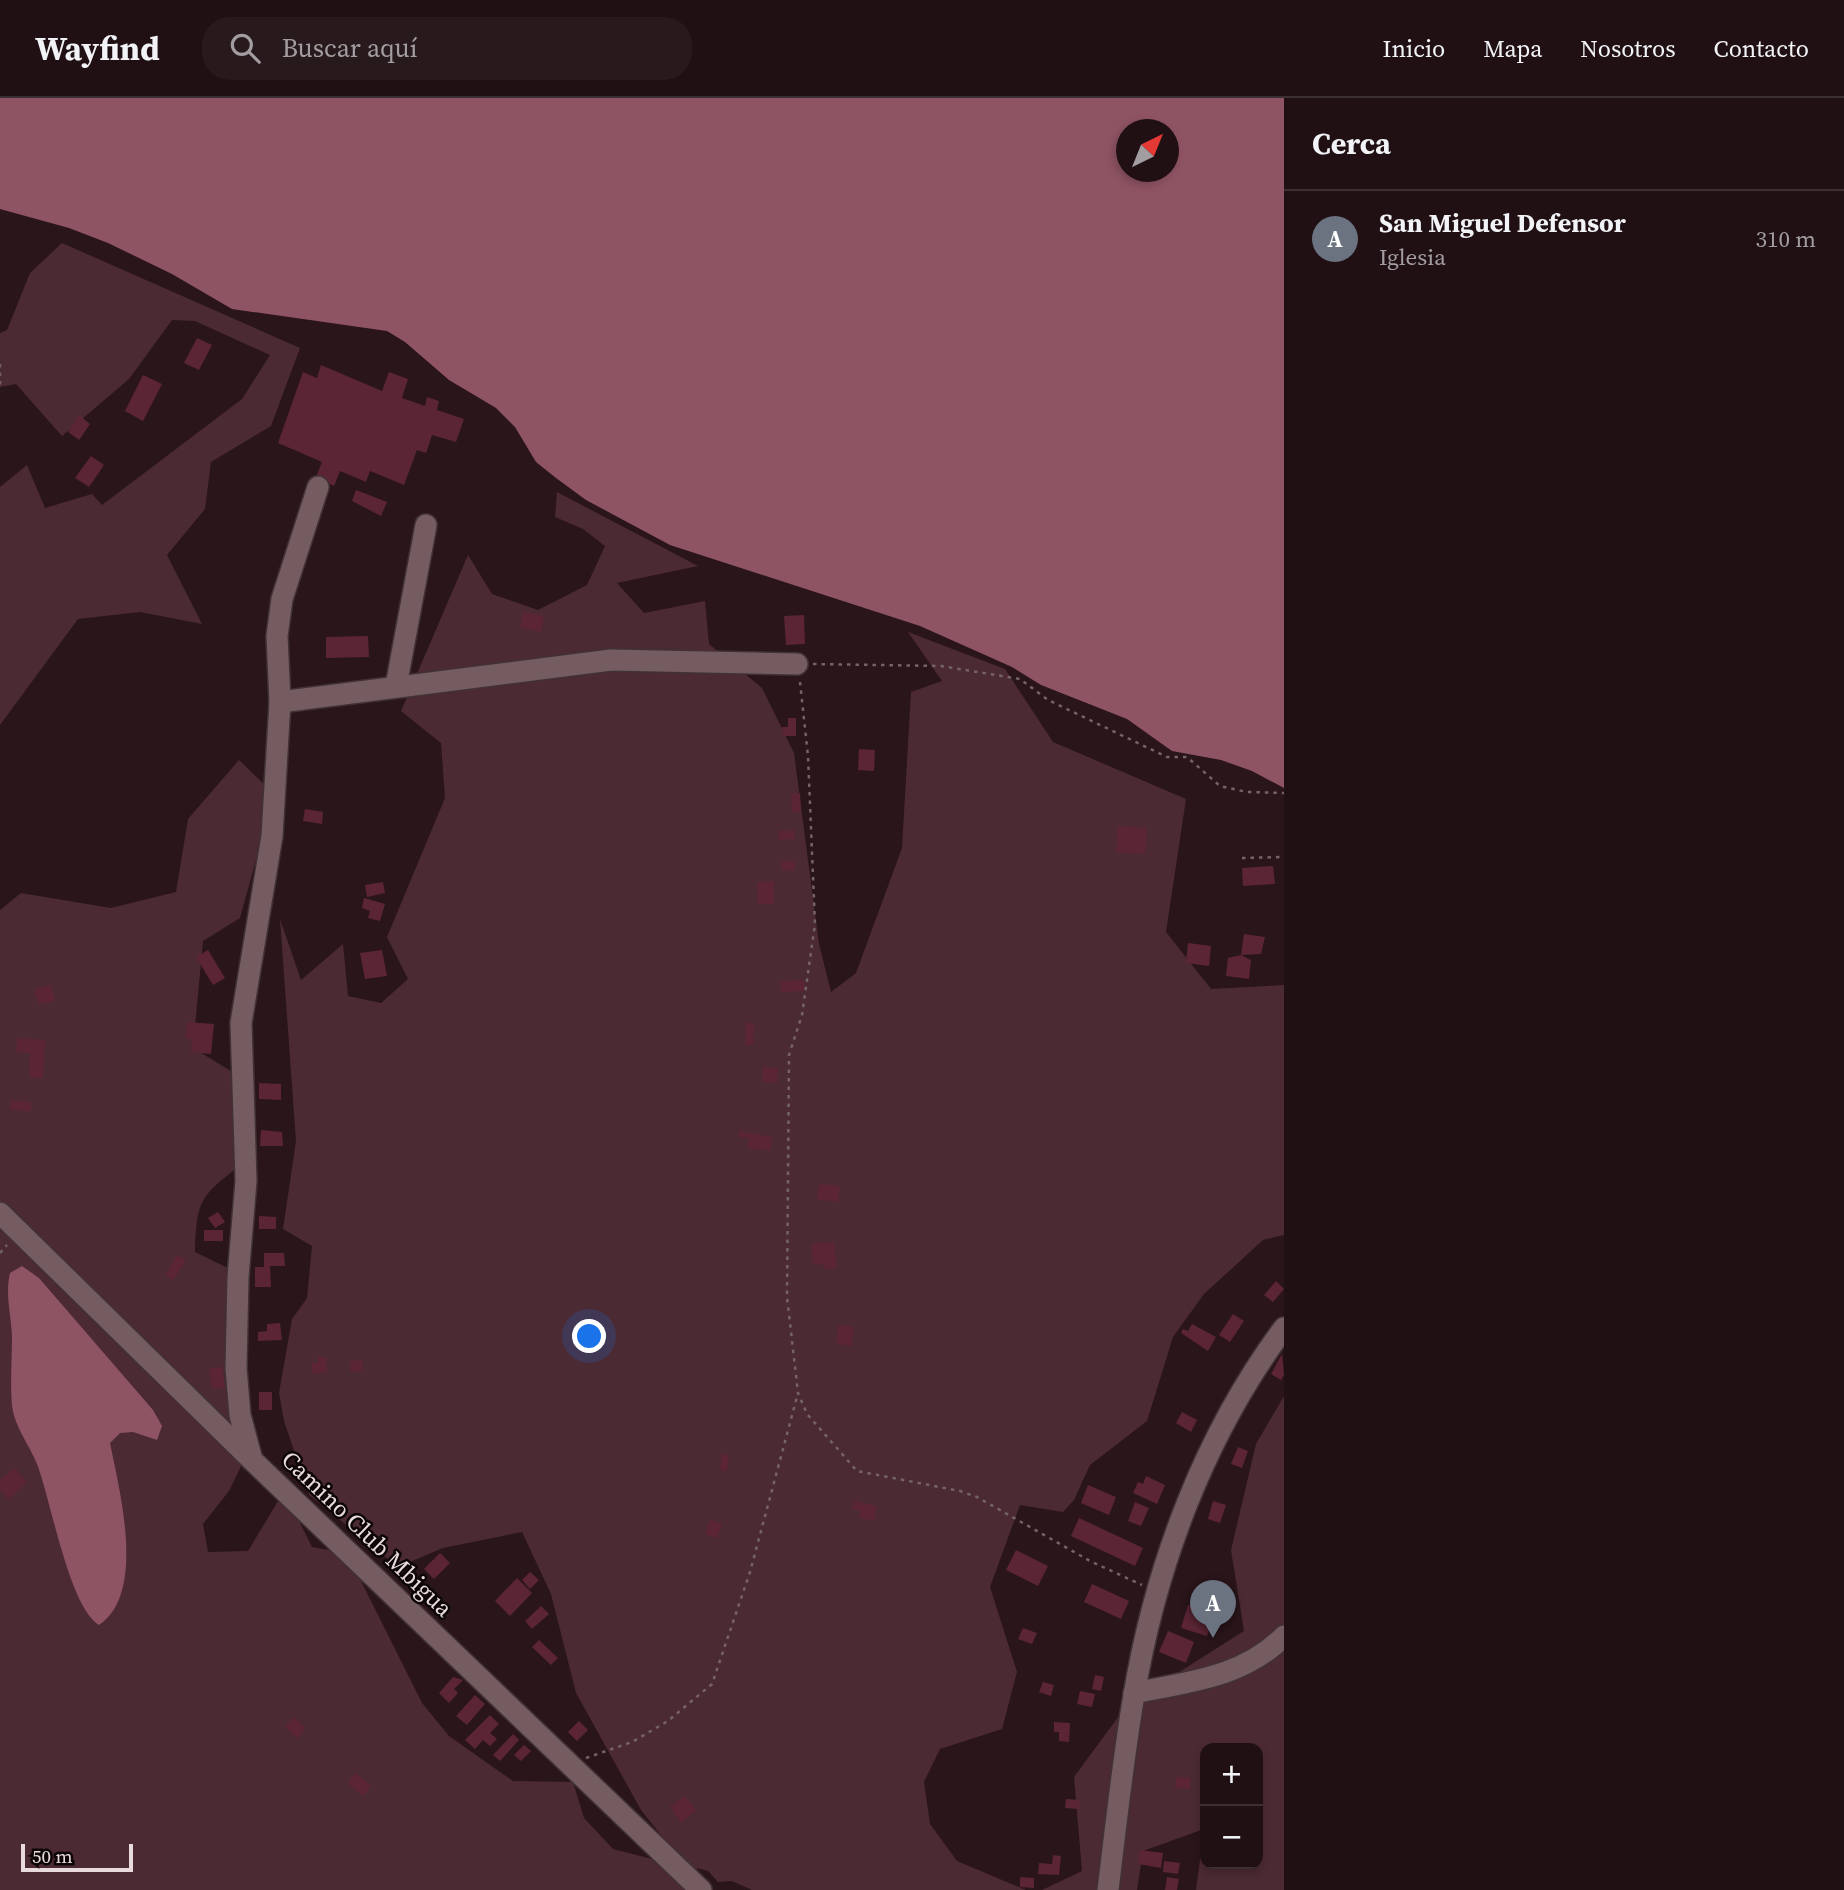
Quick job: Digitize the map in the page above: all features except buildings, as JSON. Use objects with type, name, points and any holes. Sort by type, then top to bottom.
[{"type":"street","points":[[252,1460],[240,1415],[236,1368],[238,1277],[246,1181],[241,1023],[272,836],[280,702],[276,636],[282,599],[318,487]]},
{"type":"street","points":[[396,686],[426,525]]},
{"type":"street","points":[[280,702],[611,660],[796,664]]},
{"type":"street","name":"Camino Club Mbigua","points":[[0,1213],[252,1460],[701,1890]]},
{"type":"street","points":[[1108,1890],[1134,1693],[1157,1592],[1208,1453],[1243,1389],[1284,1328]]},
{"type":"street","points":[[1134,1693],[1217,1676],[1244,1667],[1267,1652],[1284,1636]]},
{"type":"path","points":[[0,364],[0,389]]},
{"type":"path","points":[[1157,1592],[1090,1561],[977,1497],[960,1491],[857,1471],[807,1414],[798,1392],[787,1297],[789,1055],[802,1015],[815,924],[808,756],[796,664],[941,666],[1020,679],[1048,700],[1167,757],[1187,757],[1220,786],[1247,792],[1284,793]]},
{"type":"path","points":[[1242,858],[1284,857]]},
{"type":"path","points":[[569,1764],[632,1741],[668,1721],[712,1684],[750,1572],[798,1392]]},
{"type":"shaded area","points":[[0,98],[1284,98],[1284,788],[1252,771],[1221,760],[1172,751],[1127,719],[1041,685],[1012,667],[920,626],[670,545],[586,500],[556,478],[536,462],[515,427],[496,408],[449,380],[405,342],[387,331],[232,309],[172,274],[108,243],[69,228],[0,209]]},
{"type":"shaded area","points":[[62,243],[300,348],[271,426],[211,462],[205,509],[167,555],[202,624],[140,612],[78,619],[0,725],[0,487],[27,465],[45,508],[92,494],[102,505],[242,399],[270,355],[195,321],[172,320],[129,379],[62,436],[16,384],[0,387],[0,333],[7,330],[30,273]]},
{"type":"shaded area","points":[[557,492],[698,566],[617,583],[644,613],[705,601],[709,644],[762,688],[794,753],[819,944],[831,992],[856,973],[902,848],[911,692],[942,681],[908,632],[1005,669],[1053,742],[1186,799],[1166,932],[1211,989],[1284,985],[1284,1235],[1263,1240],[1204,1294],[1173,1337],[1147,1421],[1090,1465],[1074,1500],[1063,1512],[1020,1505],[990,1587],[1017,1672],[1002,1729],[940,1749],[924,1782],[930,1824],[957,1861],[1026,1890],[752,1890],[732,1881],[718,1882],[708,1871],[697,1868],[697,1890],[0,1890],[0,910],[21,893],[111,908],[176,892],[188,819],[239,760],[269,789],[256,860],[240,918],[203,941],[193,1048],[236,1074],[242,1164],[209,1192],[197,1220],[195,1252],[236,1272],[245,1458],[229,1491],[203,1524],[208,1552],[248,1551],[278,1501],[296,1515],[312,1547],[334,1551],[359,1577],[422,1703],[449,1736],[513,1781],[573,1782],[584,1818],[613,1849],[687,1868],[641,1810],[576,1693],[551,1594],[522,1532],[443,1548],[398,1567],[309,1495],[284,1421],[279,1393],[292,1319],[307,1298],[312,1246],[283,1229],[296,1141],[280,919],[301,980],[343,944],[348,996],[381,1003],[408,979],[387,937],[445,798],[441,743],[401,711],[468,555],[492,594],[538,610],[587,585],[605,546],[583,529],[555,517]]},
{"type":"shaded area","points":[[22,1266],[39,1278],[153,1410],[162,1426],[157,1440],[133,1432],[120,1433],[110,1443],[123,1512],[126,1565],[122,1590],[114,1610],[99,1625],[88,1614],[70,1576],[37,1464],[19,1429],[12,1406],[12,1336],[8,1289],[10,1273]]},
{"type":"shaded area","points":[[1284,1396],[1284,1890],[1196,1890],[1200,1860],[1200,1869],[1263,1869],[1263,1743],[1200,1743],[1200,1830],[1143,1851],[1137,1890],[1042,1890],[1082,1871],[1074,1777],[1127,1705],[1244,1631],[1231,1550],[1256,1444]]},
{"type":"place","name":"San Miguel Defensor","points":[[1213,1638]]}]
